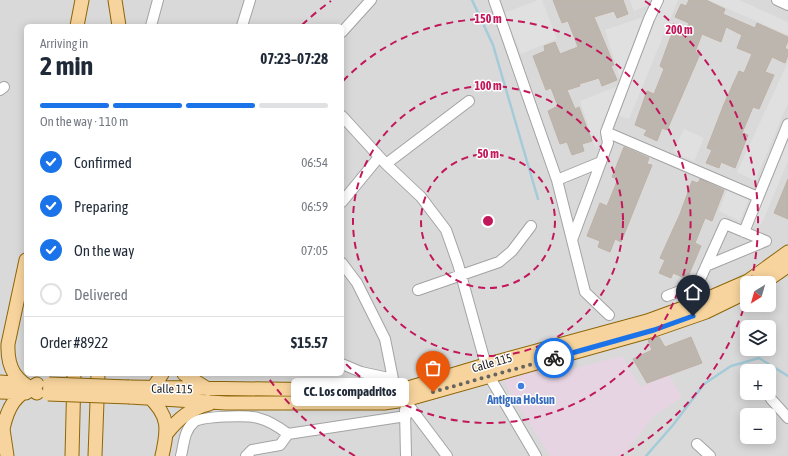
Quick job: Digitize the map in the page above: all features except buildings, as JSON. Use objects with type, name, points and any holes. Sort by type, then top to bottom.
[{"type":"main road","points":[[78,24],[84,0]]},
{"type":"main road","points":[[84,0],[84,24]]},
{"type":"main road","points":[[111,24],[113,0]]},
{"type":"main road","points":[[113,0],[119,24]]},
{"type":"main road","name":"Calle 115","points":[[487,371],[647,321],[702,301],[748,281],[788,252]]},
{"type":"main road","points":[[773,276],[788,266]]},
{"type":"main road","points":[[24,269],[8,344],[8,357],[16,377],[35,388]]},
{"type":"main road","name":"Calle 115","points":[[140,393],[208,389],[399,390],[487,371],[654,330],[706,312],[740,295]]},
{"type":"main road","points":[[0,357],[8,344]]},
{"type":"main road","points":[[72,456],[74,376]]},
{"type":"main road","points":[[95,456],[98,376]]},
{"type":"main road","points":[[140,393],[160,376]]},
{"type":"main road","points":[[187,376],[208,389]]},
{"type":"main road","points":[[0,382],[35,388],[140,393],[157,405],[165,421],[167,433],[162,456]]},
{"type":"main road","points":[[0,392],[35,388]]},
{"type":"main road","points":[[7,456],[1,426],[11,404],[35,388]]},
{"type":"main road","name":"Calle 115","points":[[140,393],[226,403],[384,403],[399,390]]},
{"type":"main road","points":[[167,433],[176,422],[193,409],[208,404],[226,403]]},
{"type":"street","points":[[152,24],[158,0]]},
{"type":"street","points":[[243,24],[250,0]]},
{"type":"street","points":[[344,30],[371,0]]},
{"type":"street","points":[[494,0],[557,180],[585,292],[609,315]]},
{"type":"street","points":[[572,240],[608,143],[606,132],[649,19],[658,0]]},
{"type":"street","points":[[777,0],[788,5]]},
{"type":"street","points":[[344,200],[383,161],[469,101]]},
{"type":"street","points":[[344,118],[383,161],[421,197],[446,230],[461,276],[487,371],[536,456]]},
{"type":"street","points":[[744,232],[788,124]]},
{"type":"street","points":[[606,132],[758,197]]},
{"type":"street","points":[[557,180],[601,162]]},
{"type":"street","points":[[667,296],[698,284],[706,266],[725,224],[766,241],[706,266]]},
{"type":"street","points":[[418,290],[499,262],[512,251],[531,226]]},
{"type":"street","points":[[344,266],[357,283],[385,339],[406,416],[406,456]]},
{"type":"street","points":[[344,365],[399,390],[447,456]]},
{"type":"street","points":[[772,400],[788,418]]},
{"type":"street","points":[[246,456],[252,450],[280,444],[288,434],[406,416]]},
{"type":"street","points":[[181,456],[186,430],[195,421],[211,417],[258,417],[277,425],[288,434]]},
{"type":"street","points":[[697,444],[710,456]]},
{"type":"shaded area","points":[[0,0],[788,0],[788,456],[0,456]]},
{"type":"shaded area","points":[[538,0],[542,0],[557,39],[521,54],[504,13]]},
{"type":"shaded area","points":[[630,0],[650,0],[647,6],[634,11]]},
{"type":"shaded area","points":[[664,0],[678,0],[629,119],[615,114]]},
{"type":"shaded area","points":[[708,0],[739,0],[788,22],[788,35]]},
{"type":"shaded area","points":[[643,17],[620,78],[605,30]]},
{"type":"shaded area","points":[[788,62],[788,103],[755,181],[737,172]]},
{"type":"shaded area","points":[[618,86],[603,125],[596,149],[580,101]]},
{"type":"shaded area","points":[[684,129],[704,138],[694,161],[673,152]]},
{"type":"shaded area","points":[[788,134],[788,161],[761,225],[752,222]]},
{"type":"shaded area","points":[[727,190],[749,199],[740,221],[719,211]]},
{"type":"shaded area","points":[[622,356],[640,387],[669,375],[682,397],[654,416],[622,456],[550,456],[502,379],[552,365],[557,373]]},
{"type":"waterway","points":[[472,0],[493,45],[538,199]]},
{"type":"waterway","points":[[646,456],[673,425],[704,384],[731,366],[759,358],[788,376]]},
{"type":"way so far","points":[[433,392],[554,358]]},
{"type":"place","name":"Antigua Holsun","points":[[521,386]]},
{"type":"place","name":"CC. Los compadritos","points":[[433,392]]},
{"type":"route","points":[[554,358],[654,330],[693,316]]}]
